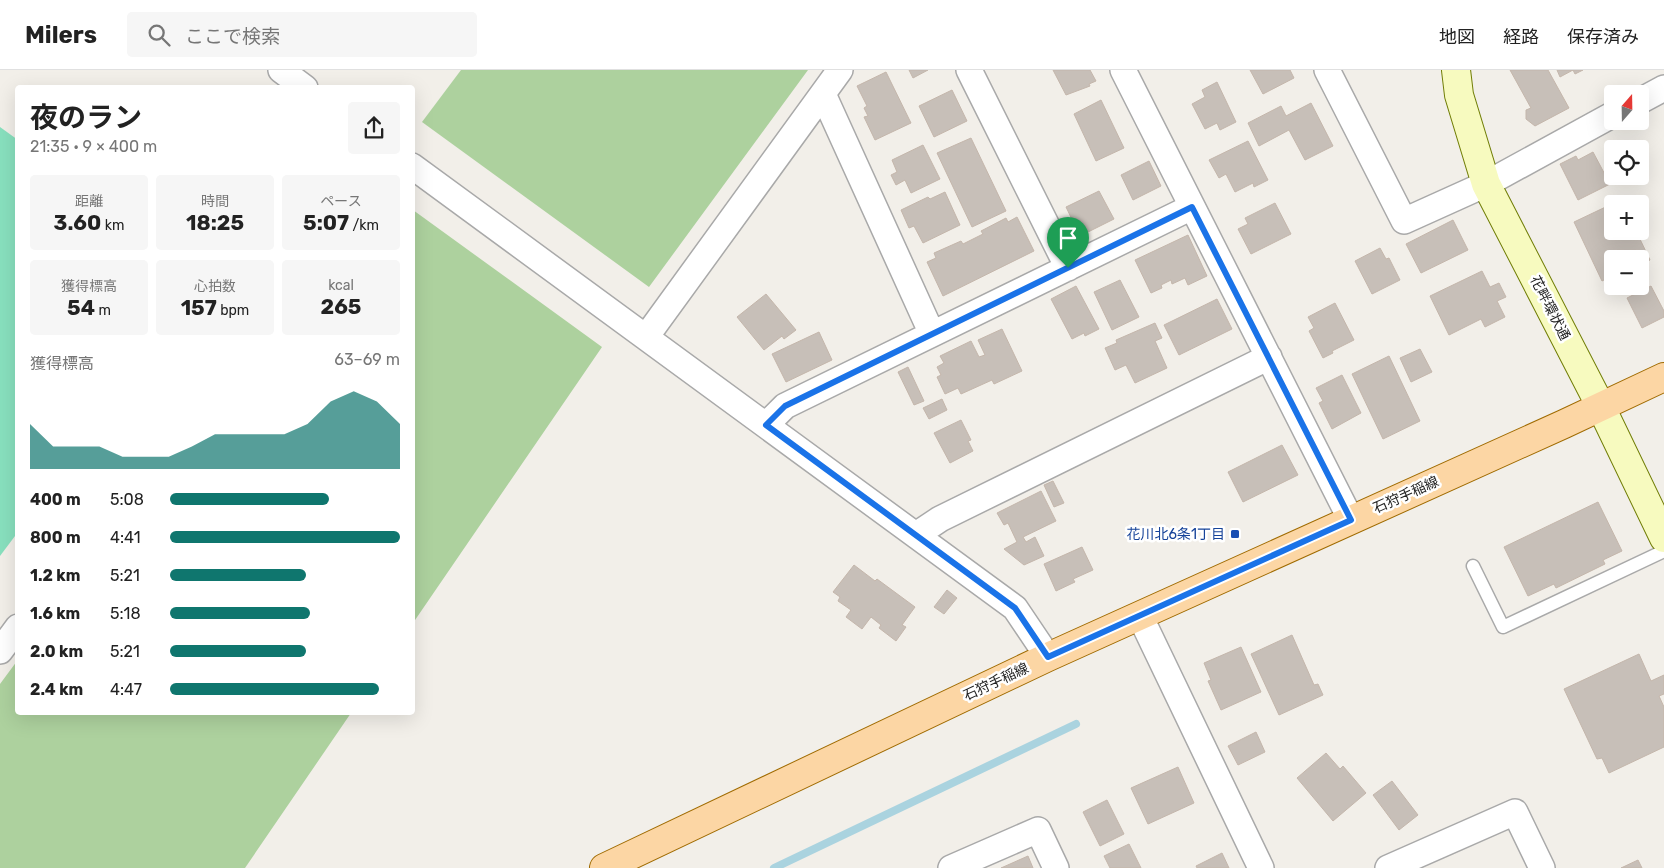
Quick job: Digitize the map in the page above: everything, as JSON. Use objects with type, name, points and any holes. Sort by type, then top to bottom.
[{"type":"main road","name":"石狩手稲線","points":[[604,868],[1048,657],[1664,377]]},
{"type":"street","points":[[281,70],[301,85]]},
{"type":"street","points":[[646,337],[840,70]]},
{"type":"street","points":[[969,70],[1068,268]]},
{"type":"street","points":[[1122,70],[1351,520]]},
{"type":"street","points":[[1327,70],[1404,221],[1486,184],[1604,119]]},
{"type":"street","name":"花畔環状通","points":[[1456,70],[1459,95],[1486,184],[1601,407],[1664,538]]},
{"type":"street","points":[[1649,96],[1664,88]]},
{"type":"street","points":[[822,94],[932,334]]},
{"type":"street","points":[[415,168],[1015,608],[1048,657]]},
{"type":"street","points":[[766,425],[785,406],[1192,207]]},
{"type":"street","points":[[916,535],[940,519],[1269,357]]},
{"type":"street","points":[[1140,616],[1260,868]]},
{"type":"street","points":[[0,650],[15,631]]},
{"type":"street","points":[[1388,868],[1515,812],[1542,868]]},
{"type":"street","points":[[951,868],[1038,830],[1056,868]]},
{"type":"lane","points":[[1473,566],[1503,627],[1664,551]]},
{"type":"green space","points":[[461,70],[808,70],[649,287],[422,122]]},
{"type":"green space","points":[[0,127],[15,138],[15,536],[0,556]]},
{"type":"green space","points":[[415,211],[602,347],[415,620]]},
{"type":"green space","points":[[15,664],[15,715],[350,715],[245,868],[0,868],[0,684]]},
{"type":"building","points":[[909,70],[928,70],[913,78]]},
{"type":"building","points":[[1053,70],[1090,70],[1096,81],[1089,84],[1090,86],[1066,95]]},
{"type":"building","points":[[1250,70],[1290,70],[1294,78],[1263,94]]},
{"type":"building","points":[[1510,70],[1548,70],[1569,108],[1535,126],[1526,119],[1526,110],[1531,108]]},
{"type":"building","points":[[1557,70],[1573,70],[1560,77]]},
{"type":"building","points":[[1573,70],[1583,70],[1575,74]]},
{"type":"building","points":[[886,72],[911,123],[875,140],[864,117],[868,116],[864,108],[867,106],[857,86]]},
{"type":"building","points":[[1217,82],[1236,122],[1220,130],[1217,123],[1205,129],[1192,104],[1205,97],[1202,90]]},
{"type":"building","points":[[952,90],[967,121],[934,137],[919,106]]},
{"type":"building","points":[[1101,100],[1124,148],[1096,161],[1074,114]]},
{"type":"building","points":[[1311,103],[1333,146],[1305,160],[1289,130],[1259,146],[1248,123],[1281,106],[1286,116]]},
{"type":"building","points":[[971,138],[1006,211],[972,227],[937,153]]},
{"type":"building","points":[[1248,141],[1268,180],[1254,187],[1253,183],[1235,192],[1226,174],[1219,178],[1209,160]]},
{"type":"building","points":[[923,145],[940,179],[911,193],[905,180],[896,185],[891,175],[897,172],[892,160]]},
{"type":"building","points":[[1593,152],[1604,173],[1604,185],[1608,185],[1578,200],[1560,164],[1576,156],[1578,160]]},
{"type":"building","points":[[1149,161],[1161,186],[1133,200],[1121,175]]},
{"type":"building","points":[[1099,191],[1114,219],[1080,236],[1066,207]]},
{"type":"building","points":[[945,192],[960,225],[923,243],[914,226],[909,228],[901,210],[928,197],[930,199]]},
{"type":"building","points":[[1275,203],[1291,234],[1251,254],[1238,229],[1248,224],[1245,218]]},
{"type":"building","points":[[1604,208],[1604,240],[1640,240],[1645,250],[1604,250],[1604,280],[1602,281],[1574,222]]},
{"type":"building","points":[[1017,217],[1034,251],[943,296],[927,262],[936,258],[934,253],[961,241],[963,244],[983,234],[981,231],[1006,218],[1008,222]]},
{"type":"building","points":[[1453,220],[1468,250],[1421,273],[1406,244]]},
{"type":"building","points":[[1188,235],[1207,276],[1188,285],[1185,278],[1172,284],[1171,280],[1161,285],[1162,288],[1151,293],[1135,260]]},
{"type":"building","points":[[1380,248],[1386,259],[1389,258],[1400,280],[1372,294],[1355,261]]},
{"type":"building","points":[[1482,271],[1490,287],[1499,283],[1506,297],[1497,301],[1505,317],[1485,327],[1481,319],[1449,335],[1430,296]]},
{"type":"building","points":[[1120,280],[1139,317],[1112,330],[1094,292]]},
{"type":"building","points":[[1076,286],[1099,329],[1085,336],[1084,333],[1072,339],[1051,299]]},
{"type":"building","points":[[1651,286],[1664,311],[1664,317],[1642,328],[1627,298],[1633,295],[1649,295],[1649,287]]},
{"type":"building","points":[[766,294],[796,330],[784,339],[782,336],[764,350],[737,317]]},
{"type":"building","points":[[1217,299],[1232,329],[1179,355],[1164,325]]},
{"type":"building","points":[[1335,303],[1354,340],[1332,351],[1333,353],[1323,358],[1309,331],[1314,328],[1308,317]]},
{"type":"building","points":[[1155,323],[1162,338],[1155,341],[1167,368],[1135,383],[1126,365],[1115,370],[1105,348],[1117,343],[1116,340]]},
{"type":"building","points":[[1002,329],[1022,371],[994,384],[992,380],[961,394],[958,388],[945,394],[937,377],[941,375],[937,367],[944,363],[940,356],[971,341],[979,357],[985,355],[978,340]]},
{"type":"building","points":[[819,332],[832,360],[786,382],[772,354]]},
{"type":"building","points":[[1420,349],[1432,372],[1411,382],[1400,358]]},
{"type":"building","points":[[1389,356],[1420,421],[1383,439],[1352,374]]},
{"type":"building","points":[[908,367],[924,401],[914,405],[898,372]]},
{"type":"building","points":[[1342,375],[1361,413],[1332,429],[1319,403],[1323,401],[1316,388]]},
{"type":"building","points":[[942,399],[947,410],[929,419],[923,408]]},
{"type":"building","points":[[961,420],[971,440],[968,441],[973,451],[950,463],[934,433]]},
{"type":"building","points":[[1282,445],[1298,475],[1243,502],[1228,472]]},
{"type":"building","points":[[1053,481],[1064,503],[1054,507],[1044,485]]},
{"type":"building","points":[[1041,491],[1056,521],[1023,537],[1026,542],[1035,537],[1044,556],[1024,565],[1004,549],[1017,542],[1008,523],[1004,525],[997,513]]},
{"type":"building","points":[[1598,502],[1622,551],[1603,560],[1605,564],[1556,588],[1554,584],[1528,596],[1504,547]]},
{"type":"building","points":[[1082,547],[1093,570],[1073,579],[1075,582],[1056,591],[1044,564]]},
{"type":"building","points":[[854,565],[875,581],[877,579],[915,607],[902,625],[906,627],[896,641],[879,628],[881,625],[871,617],[862,629],[846,617],[851,610],[838,601],[840,597],[833,592]]},
{"type":"building","points":[[947,590],[957,598],[944,614],[934,607]]},
{"type":"building","points":[[1292,635],[1314,685],[1318,684],[1323,695],[1279,715],[1251,654]]},
{"type":"building","points":[[1241,647],[1261,692],[1221,710],[1208,681],[1211,680],[1204,663]]},
{"type":"building","points":[[1639,654],[1651,681],[1664,675],[1664,694],[1659,696],[1664,707],[1664,747],[1609,773],[1602,758],[1597,759],[1564,689]]},
{"type":"building","points":[[1256,732],[1265,752],[1238,765],[1228,746]]},
{"type":"building","points":[[1326,753],[1340,769],[1343,766],[1366,793],[1333,821],[1297,778]]},
{"type":"building","points":[[1178,767],[1194,803],[1148,824],[1131,788]]},
{"type":"building","points":[[1392,781],[1418,815],[1399,830],[1373,795]]},
{"type":"building","points":[[1107,800],[1124,834],[1100,846],[1083,812]]},
{"type":"building","points":[[1129,844],[1141,868],[1110,868],[1104,856]]},
{"type":"building","points":[[1222,853],[1229,868],[1197,868],[1196,866]]},
{"type":"building","points":[[1028,856],[1033,868],[1001,868]]},
{"type":"building","points":[[1638,860],[1642,868],[1621,868]]},
{"type":"waterway","points":[[774,868],[1076,724]]},
{"type":"place","name":"花川北6条1丁目","points":[[1235,534]]},
{"type":"route","points":[[1192,207],[1351,520],[1048,657],[1015,608],[766,425],[785,406],[1068,268],[1192,207]]}]
